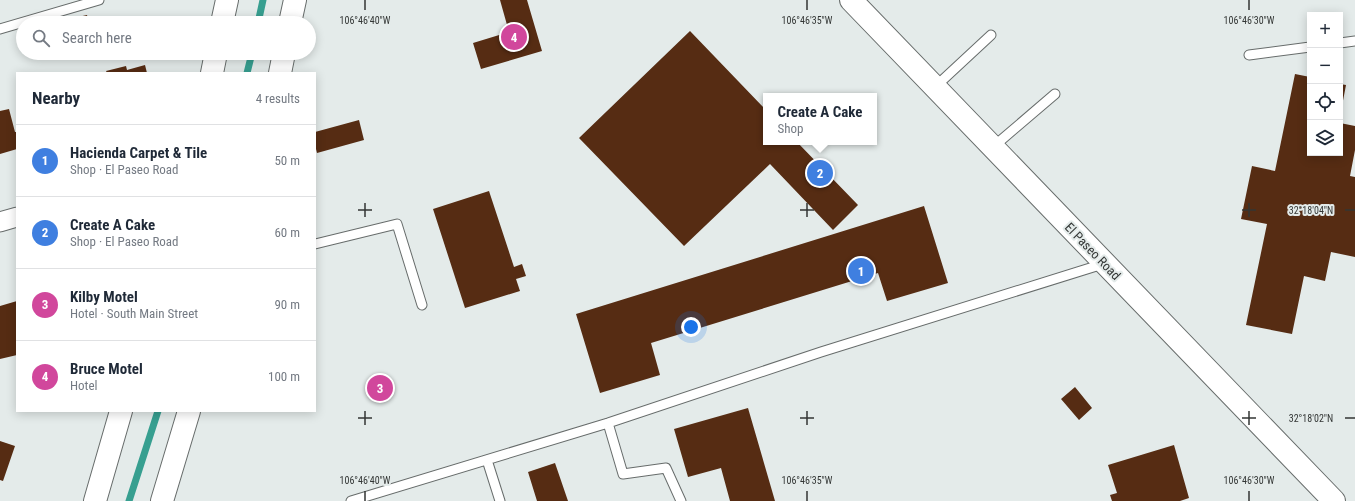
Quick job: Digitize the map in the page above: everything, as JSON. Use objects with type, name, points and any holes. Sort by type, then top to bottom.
[{"type":"main road","points":[[224,16],[227,0]]},
{"type":"main road","points":[[292,16],[295,0]]},
{"type":"main road","name":"El Paseo Road","points":[[851,0],[1334,501]]},
{"type":"main road","points":[[212,72],[215,60]]},
{"type":"main road","points":[[280,72],[283,60]]},
{"type":"main road","points":[[95,501],[121,412]]},
{"type":"main road","points":[[162,501],[189,412]]},
{"type":"street","points":[[0,222],[16,218]]},
{"type":"lane","points":[[44,16],[99,0]]},
{"type":"lane","points":[[0,29],[16,24]]},
{"type":"lane","points":[[935,87],[991,35]]},
{"type":"lane","points":[[1343,43],[1355,41]]},
{"type":"lane","points":[[1249,55],[1307,47]]},
{"type":"lane","points":[[993,147],[1055,94]]},
{"type":"lane","points":[[316,244],[397,224],[422,305]]},
{"type":"lane","points":[[351,501],[608,423],[821,352],[1105,263]]},
{"type":"lane","points":[[608,423],[622,474],[666,468],[681,501]]},
{"type":"lane","points":[[487,460],[500,501]]},
{"type":"building","points":[[500,0],[527,0],[542,51],[481,69],[473,43],[509,32]]},
{"type":"building","points":[[690,31],[763,107],[763,145],[800,145],[858,205],[833,230],[770,164],[684,246],[579,138]]},
{"type":"building","points":[[145,65],[147,72],[106,71],[126,66],[127,70]]},
{"type":"building","points":[[1295,74],[1307,76],[1307,156],[1343,156],[1343,124],[1355,126],[1355,150],[1350,176],[1355,177],[1355,257],[1331,252],[1325,281],[1304,276],[1292,334],[1246,325],[1267,224],[1241,219],[1252,166],[1275,171]]},
{"type":"building","points":[[1343,84],[1346,85],[1343,101]]},
{"type":"building","points":[[9,109],[16,132],[16,149],[0,154],[0,111]]},
{"type":"building","points":[[359,120],[364,140],[317,153],[316,132]]},
{"type":"building","points":[[489,191],[514,267],[522,264],[526,276],[516,279],[520,291],[465,308],[433,209]]},
{"type":"building","points":[[924,206],[948,283],[887,301],[878,273],[651,343],[660,375],[600,393],[576,314]]},
{"type":"building","points":[[16,301],[16,355],[0,359],[0,306]]},
{"type":"building","points":[[1075,387],[1092,408],[1079,420],[1061,399]]},
{"type":"building","points":[[748,408],[775,501],[730,501],[721,468],[688,477],[674,429]]},
{"type":"building","points":[[0,441],[15,446],[3,481],[0,480]]},
{"type":"building","points":[[1174,445],[1189,498],[1180,501],[1112,501],[1110,495],[1117,493],[1108,465]]},
{"type":"building","points":[[555,463],[568,501],[537,501],[528,472]]},
{"type":"waterway","points":[[260,16],[263,0]]},
{"type":"waterway","points":[[247,72],[250,60]]},
{"type":"waterway","points":[[129,501],[158,412]]},
{"type":"place","name":"Bruce Motel","points":[[514,37]]},
{"type":"place","name":"Create A Cake","points":[[820,173]]},
{"type":"place","name":"Hacienda Carpet & Tile","points":[[861,271]]},
{"type":"place","name":"Kilby Motel","points":[[380,388]]}]
